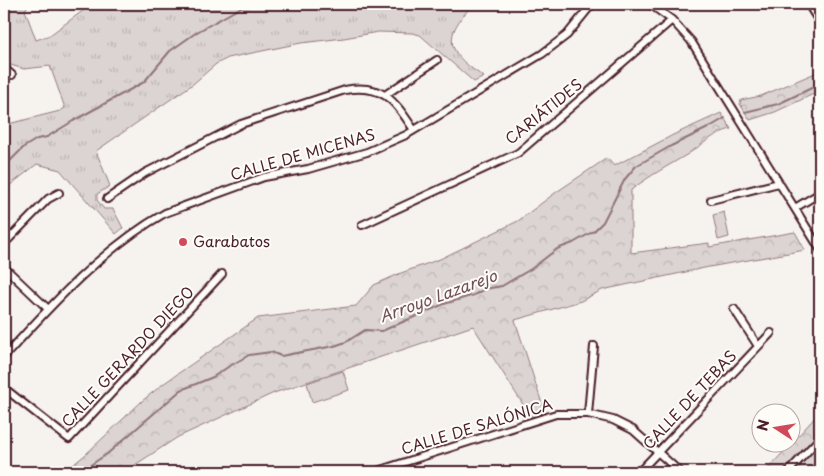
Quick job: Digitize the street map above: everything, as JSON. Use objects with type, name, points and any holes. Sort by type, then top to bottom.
[{"type":"street","name":"CALLE DE MICENAS","points":[[4,357],[48,308],[112,250],[165,213],[264,177],[308,169],[367,152],[414,130],[542,54],[567,35],[592,4]]},
{"type":"street","points":[[650,4],[672,20],[691,41],[820,249]]},
{"type":"street","points":[[808,4],[820,23]]},
{"type":"street","name":"CARIÁTIDES","points":[[362,225],[518,153],[672,20]]},
{"type":"street","points":[[385,94],[437,60]]},
{"type":"street","points":[[4,68],[12,75]]},
{"type":"street","points":[[107,199],[145,173],[241,124],[345,90],[362,88],[385,94],[397,105],[414,130]]},
{"type":"street","points":[[711,200],[779,183]]},
{"type":"street","points":[[4,244],[48,199],[59,193]]},
{"type":"street","points":[[795,208],[820,193]]},
{"type":"street","points":[[4,267],[48,308]]},
{"type":"street","name":"CALLE GERARDO DIEGO","points":[[4,388],[69,440],[222,274]]},
{"type":"street","name":"CALLE DE TEBAS","points":[[734,309],[758,346]]},
{"type":"street","name":"CALLE DE TEBAS","points":[[639,472],[771,333]]},
{"type":"street","points":[[588,414],[594,346]]},
{"type":"street","name":"CALLE DE SALÓNICA","points":[[374,472],[556,414],[588,414],[613,420],[633,430],[680,472]]},
{"type":"street","points":[[788,472],[820,438]]},
{"type":"green space","points":[[4,4],[29,4],[25,10],[36,40],[50,35],[92,4],[468,4],[471,7],[455,29],[452,38],[453,46],[457,54],[464,61],[484,77],[474,82],[420,35],[412,33],[378,32],[301,43],[228,58],[216,64],[193,84],[96,151],[110,186],[97,194],[97,200],[104,209],[113,209],[123,228],[116,234],[60,170],[37,164],[4,190],[4,125],[60,111],[65,108],[50,66],[24,69],[4,63]]},
{"type":"green space","points":[[820,71],[820,91],[775,112],[750,120],[740,104],[741,100],[761,96]]},
{"type":"green space","points":[[721,113],[731,129],[714,136],[631,190],[631,253],[709,243],[709,247],[795,232],[805,250],[709,267],[602,290],[581,301],[515,320],[545,413],[531,417],[473,326],[274,393],[178,437],[124,472],[64,472],[163,384],[258,318],[356,306],[374,285],[440,259],[518,221],[607,158],[614,166],[673,135]]},
{"type":"green space","points":[[724,212],[729,237],[718,240],[713,215]]},
{"type":"green space","points":[[343,371],[349,390],[312,402],[307,383]]},
{"type":"green space","points":[[820,412],[820,472],[765,472],[782,454],[802,454],[802,432]]},
{"type":"waterway","points":[[4,167],[24,147],[37,139],[47,137],[144,82],[170,51],[197,32],[247,4]]},
{"type":"waterway","name":"Arroyo Lazarejo","points":[[745,112],[778,104],[820,84]]},
{"type":"waterway","name":"Arroyo Lazarejo","points":[[80,472],[107,454],[181,390],[213,377],[249,355],[271,352],[281,356],[334,346],[346,342],[365,330],[382,331],[444,304],[474,295],[485,289],[502,286],[531,269],[557,249],[573,243],[594,231],[603,222],[625,179],[636,166],[725,118]]},
{"type":"place","name":"Garabatos","points":[[183,242]]}]
